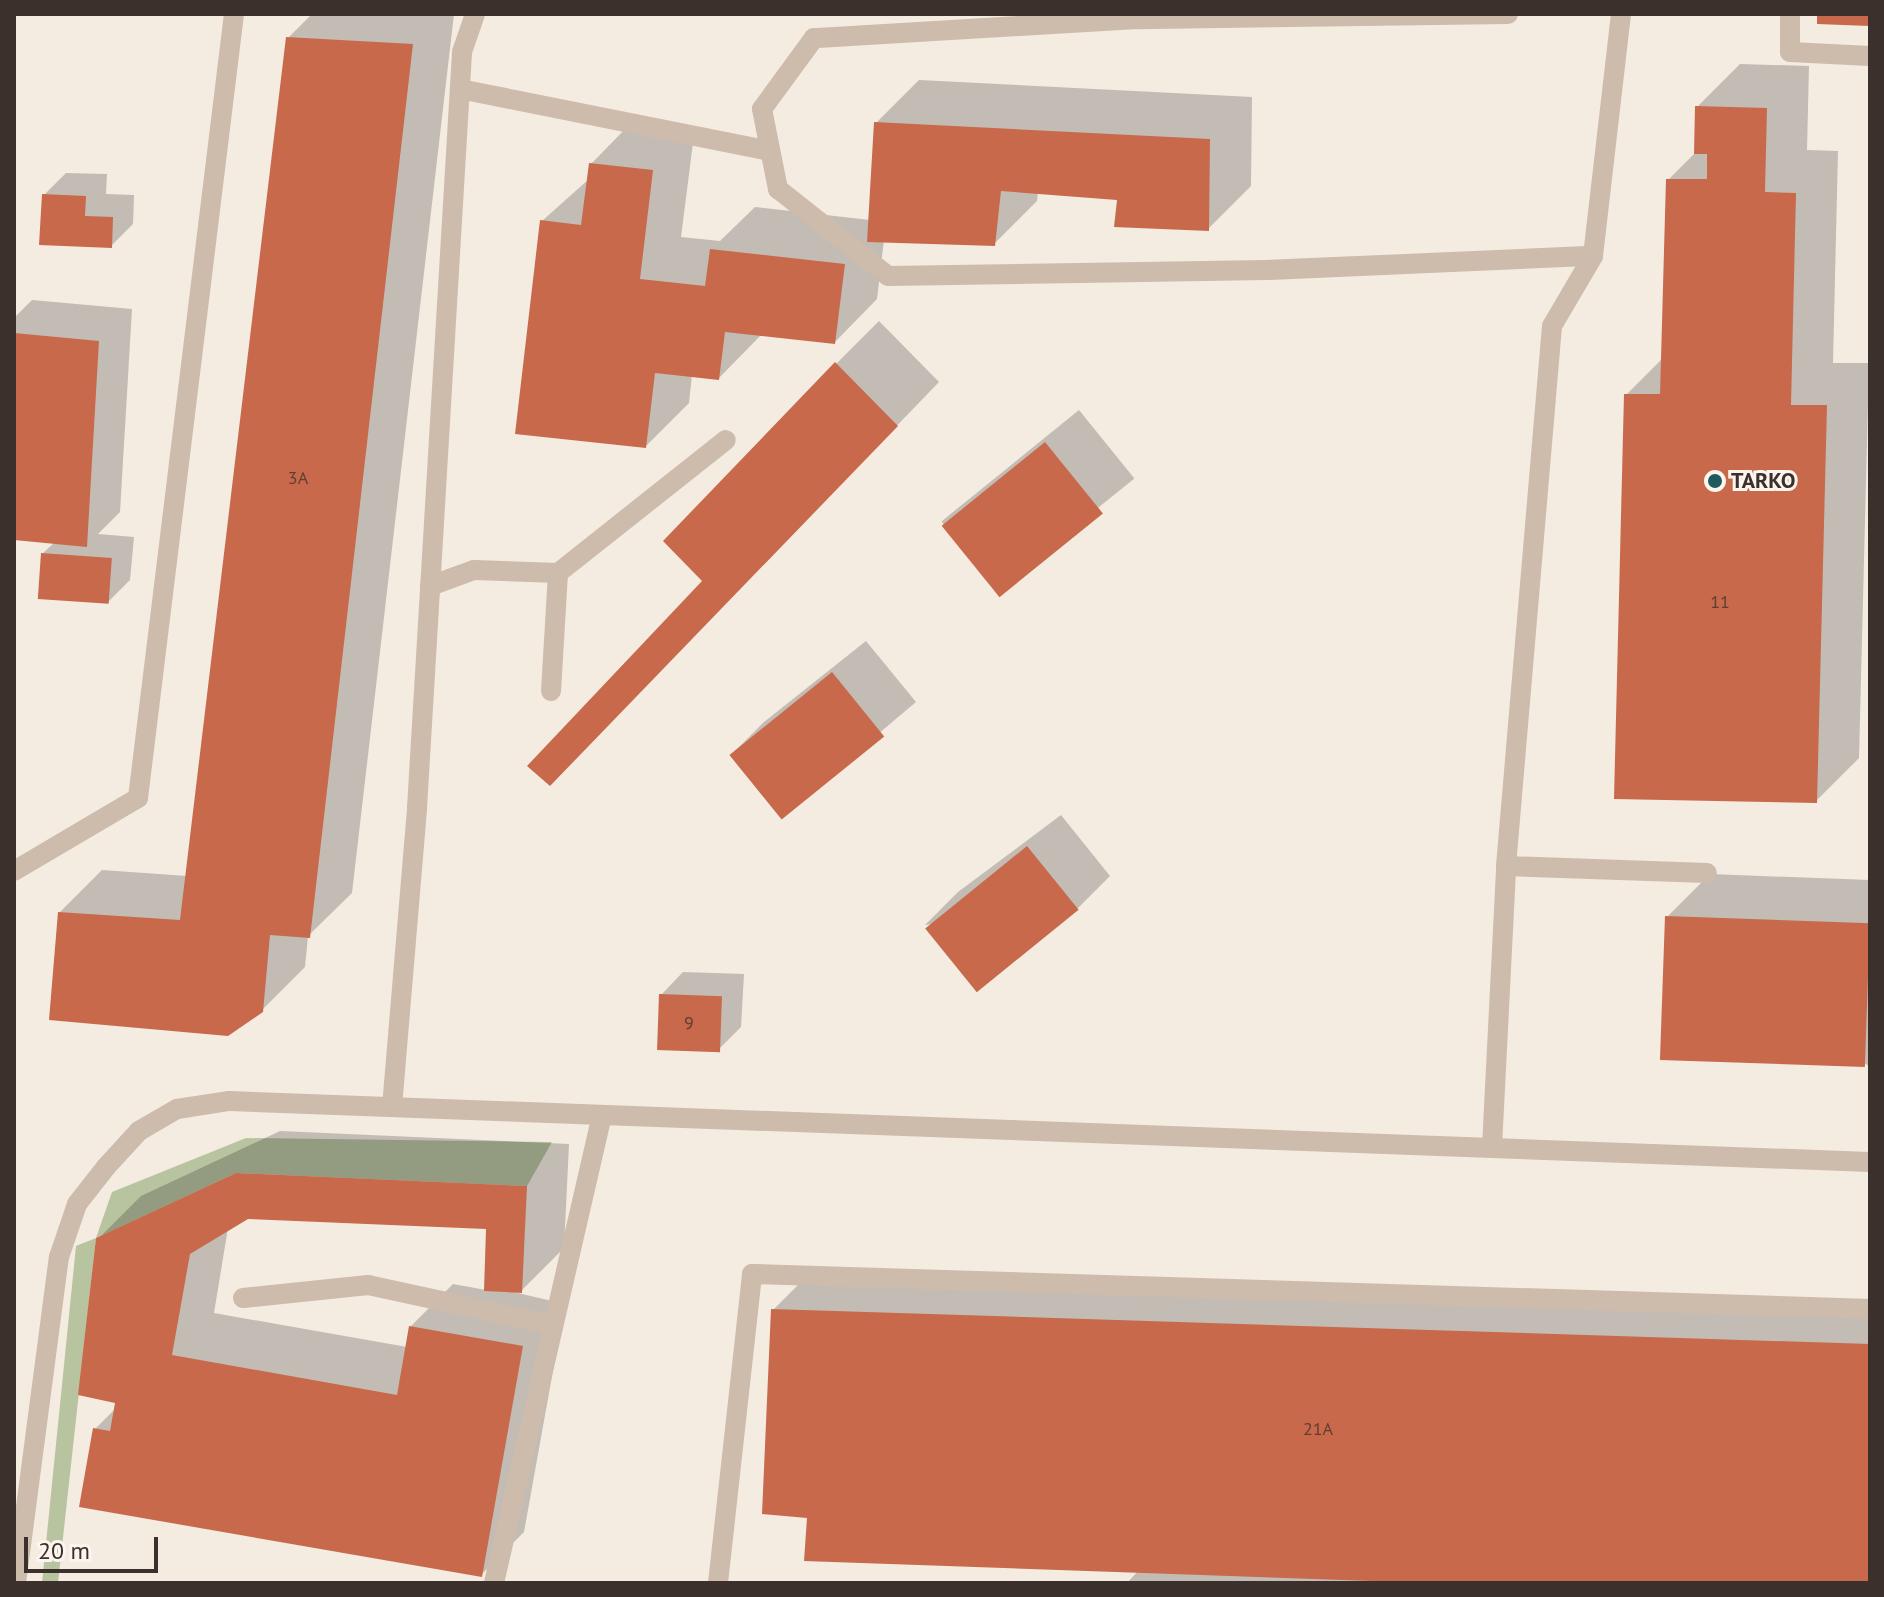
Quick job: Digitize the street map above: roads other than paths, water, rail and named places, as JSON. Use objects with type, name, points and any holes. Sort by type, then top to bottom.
[{"type":"lane","points":[[14,871],[138,798],[234,14]]},
{"type":"lane","points":[[392,1107],[430,586],[462,52],[475,14]]},
{"type":"lane","points":[[1508,14],[1137,16],[814,38],[762,109],[778,189],[888,276],[1267,270],[1593,256]]},
{"type":"lane","points":[[1492,1147],[1506,866],[1552,326],[1593,256],[1621,14]]},
{"type":"lane","points":[[1790,14],[1790,52],[1870,56]]},
{"type":"lane","points":[[460,89],[770,151]]},
{"type":"lane","points":[[430,586],[474,570],[558,573],[726,440]]},
{"type":"lane","points":[[551,691],[558,573]]},
{"type":"lane","points":[[1506,866],[1707,873]]},
{"type":"lane","points":[[16,1583],[19,1496],[59,1257],[77,1204],[139,1131],[177,1109],[229,1101],[1870,1162]]},
{"type":"lane","points":[[494,1583],[602,1115]]},
{"type":"lane","points":[[718,1583],[752,1274],[1870,1309]]},
{"type":"lane","points":[[243,1298],[368,1285],[553,1325]]},
{"type":"place","name":"TARKO","points":[[1715,481]]}]
